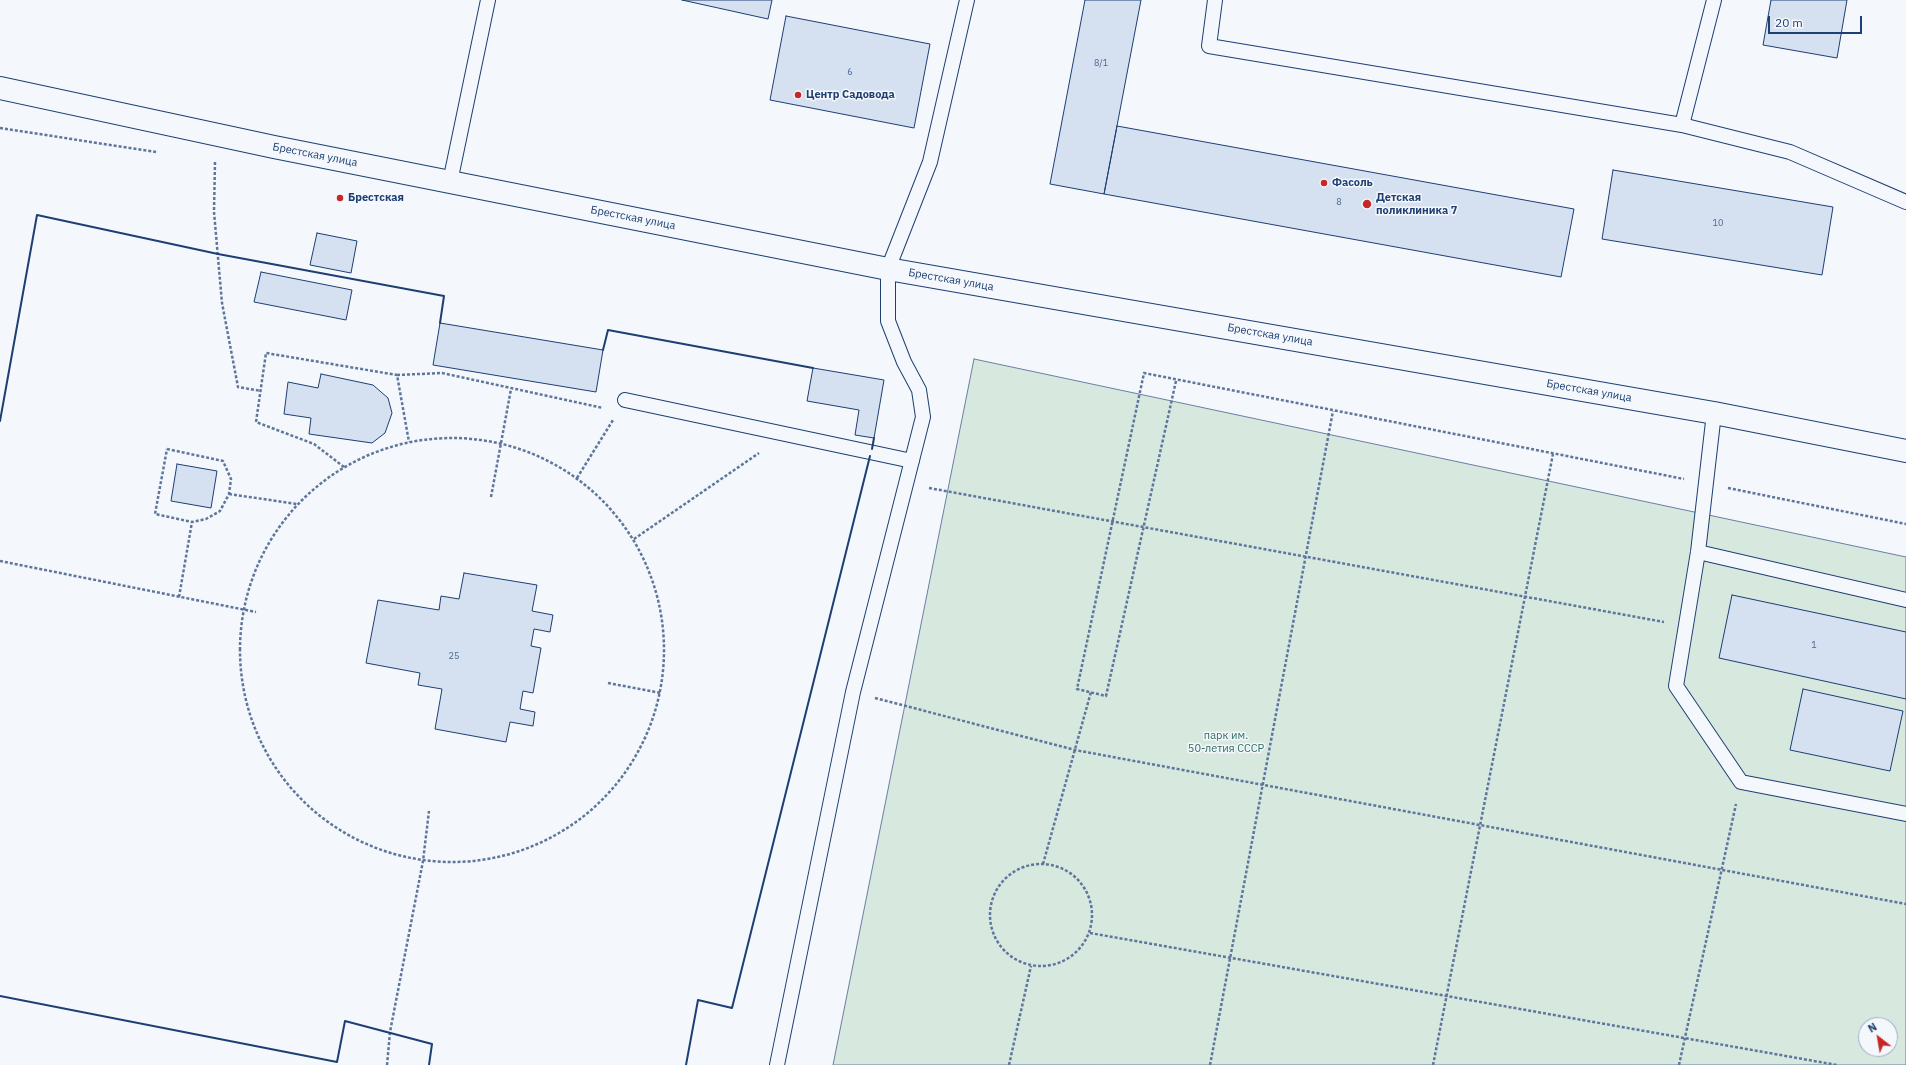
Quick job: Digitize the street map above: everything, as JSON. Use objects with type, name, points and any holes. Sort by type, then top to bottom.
[{"type":"street","name":"Брестская улица","points":[[0,88],[274,147],[888,269],[1714,413],[1906,451]]},
{"type":"lane","points":[[450,182],[488,0]]},
{"type":"lane","points":[[778,1065],[853,692],[923,417],[919,390],[904,362],[888,321],[888,269],[930,162],[967,0]]},
{"type":"lane","points":[[1215,0],[1209,46],[1682,125],[1790,152],[1906,202]]},
{"type":"lane","points":[[1682,125],[1714,0]]},
{"type":"lane","points":[[622,406],[778,433],[912,461]]},
{"type":"lane","points":[[1714,413],[1698,552],[1676,686],[1741,782],[1906,814]]},
{"type":"lane","points":[[1698,552],[1906,600]]},
{"type":"path","points":[[0,128],[162,153]]},
{"type":"path","points":[[215,161],[214,212],[222,303],[238,387],[261,391]]},
{"type":"path","points":[[344,467],[314,444],[256,422],[266,353],[397,375],[442,373],[511,389],[622,406],[577,478]]},
{"type":"path","points":[[1176,381],[1106,696],[1077,689],[1144,373],[1176,381],[1706,483],[1906,524]]},
{"type":"path","points":[[397,375],[409,442]]},
{"type":"path","points":[[491,497],[511,389]]},
{"type":"path","points":[[1210,1065],[1333,411]]},
{"type":"path","points":[[634,539],[758,454],[778,433]]},
{"type":"path","points":[[456,437],[501,443],[542,457],[577,478],[609,505],[634,539],[656,587],[664,632],[665,640],[661,693],[643,743],[614,788],[575,824],[528,849],[476,861],[423,861],[368,845],[318,816],[279,774],[252,723],[240,667],[243,610],[255,571],[273,536],[298,504],[320,484],[344,467],[375,452],[409,442],[456,437]]},
{"type":"path","points":[[167,448],[223,461],[231,479],[229,494],[220,511],[206,519],[192,522],[155,514],[167,448]]},
{"type":"path","points":[[1433,1065],[1553,454]]},
{"type":"path","points":[[907,484],[1686,626]]},
{"type":"path","points":[[229,494],[298,504]]},
{"type":"path","points":[[179,597],[192,522]]},
{"type":"path","points":[[0,561],[256,612]]},
{"type":"path","points":[[608,683],[661,693]]},
{"type":"path","points":[[853,692],[1075,750],[1906,904]]},
{"type":"path","points":[[1043,864],[1091,692]]},
{"type":"path","points":[[1679,1065],[1741,782]]},
{"type":"path","points":[[388,1065],[390,1032],[423,861],[429,811]]},
{"type":"path","points":[[1043,864],[1066,870],[1084,886],[1093,909],[1090,933],[1076,953],[1055,965],[1031,966],[1011,957],[996,941],[990,920],[992,899],[1004,880],[1021,867],[1043,864]]},
{"type":"path","points":[[1090,933],[1837,1065]]},
{"type":"path","points":[[1009,1065],[1031,966]]},
{"type":"green space","name":"парк им. 50-летия СССР","points":[[974,359],[1906,557],[1906,1065],[833,1065]]},
{"type":"building","points":[[682,0],[772,0],[768,19]]},
{"type":"building","points":[[1085,0],[1141,0],[1104,194],[1050,184]]},
{"type":"building","points":[[1771,0],[1847,0],[1837,58],[1763,45]]},
{"type":"building","points":[[786,16],[930,44],[914,128],[770,100]]},
{"type":"building","points":[[1117,126],[1574,209],[1561,277],[1104,194]]},
{"type":"building","points":[[1613,170],[1833,207],[1822,275],[1602,239]]},
{"type":"building","points":[[317,233],[357,241],[351,273],[310,265]]},
{"type":"building","points":[[261,272],[352,290],[346,320],[254,302]]},
{"type":"building","points":[[440,323],[603,350],[596,392],[433,365]]},
{"type":"building","points":[[813,368],[884,380],[874,438],[855,435],[859,410],[807,401]]},
{"type":"building","points":[[321,374],[373,385],[388,398],[392,413],[385,433],[372,443],[309,434],[311,418],[284,414],[288,382],[318,388]]},
{"type":"building","points":[[177,464],[217,471],[211,508],[171,501]]},
{"type":"building","points":[[464,573],[537,585],[532,611],[553,615],[550,632],[534,629],[531,646],[541,648],[533,693],[523,691],[520,709],[535,712],[533,726],[510,722],[506,742],[435,729],[442,689],[418,685],[420,673],[366,663],[378,600],[439,610],[441,596],[459,599]]},
{"type":"building","points":[[1732,595],[1906,632],[1906,699],[1719,658]]},
{"type":"building","points":[[1803,689],[1903,711],[1890,771],[1790,750]]},
{"type":"wall","points":[[0,421],[37,215],[218,254],[444,296],[440,323]]},
{"type":"wall","points":[[603,350],[608,330],[813,368]]},
{"type":"wall","points":[[872,449],[874,438]]},
{"type":"wall","points":[[686,1065],[698,1000],[732,1008],[870,456]]},
{"type":"wall","points":[[0,996],[337,1062],[345,1021],[432,1044],[429,1065]]},
{"type":"place","name":"Центр Садовода","points":[[798,95]]},
{"type":"place","name":"Фасоль","points":[[1324,183]]},
{"type":"place","name":"Брестская","points":[[340,198]]},
{"type":"place","name":"Детская поликлиника 7","points":[[1367,204]]}]
